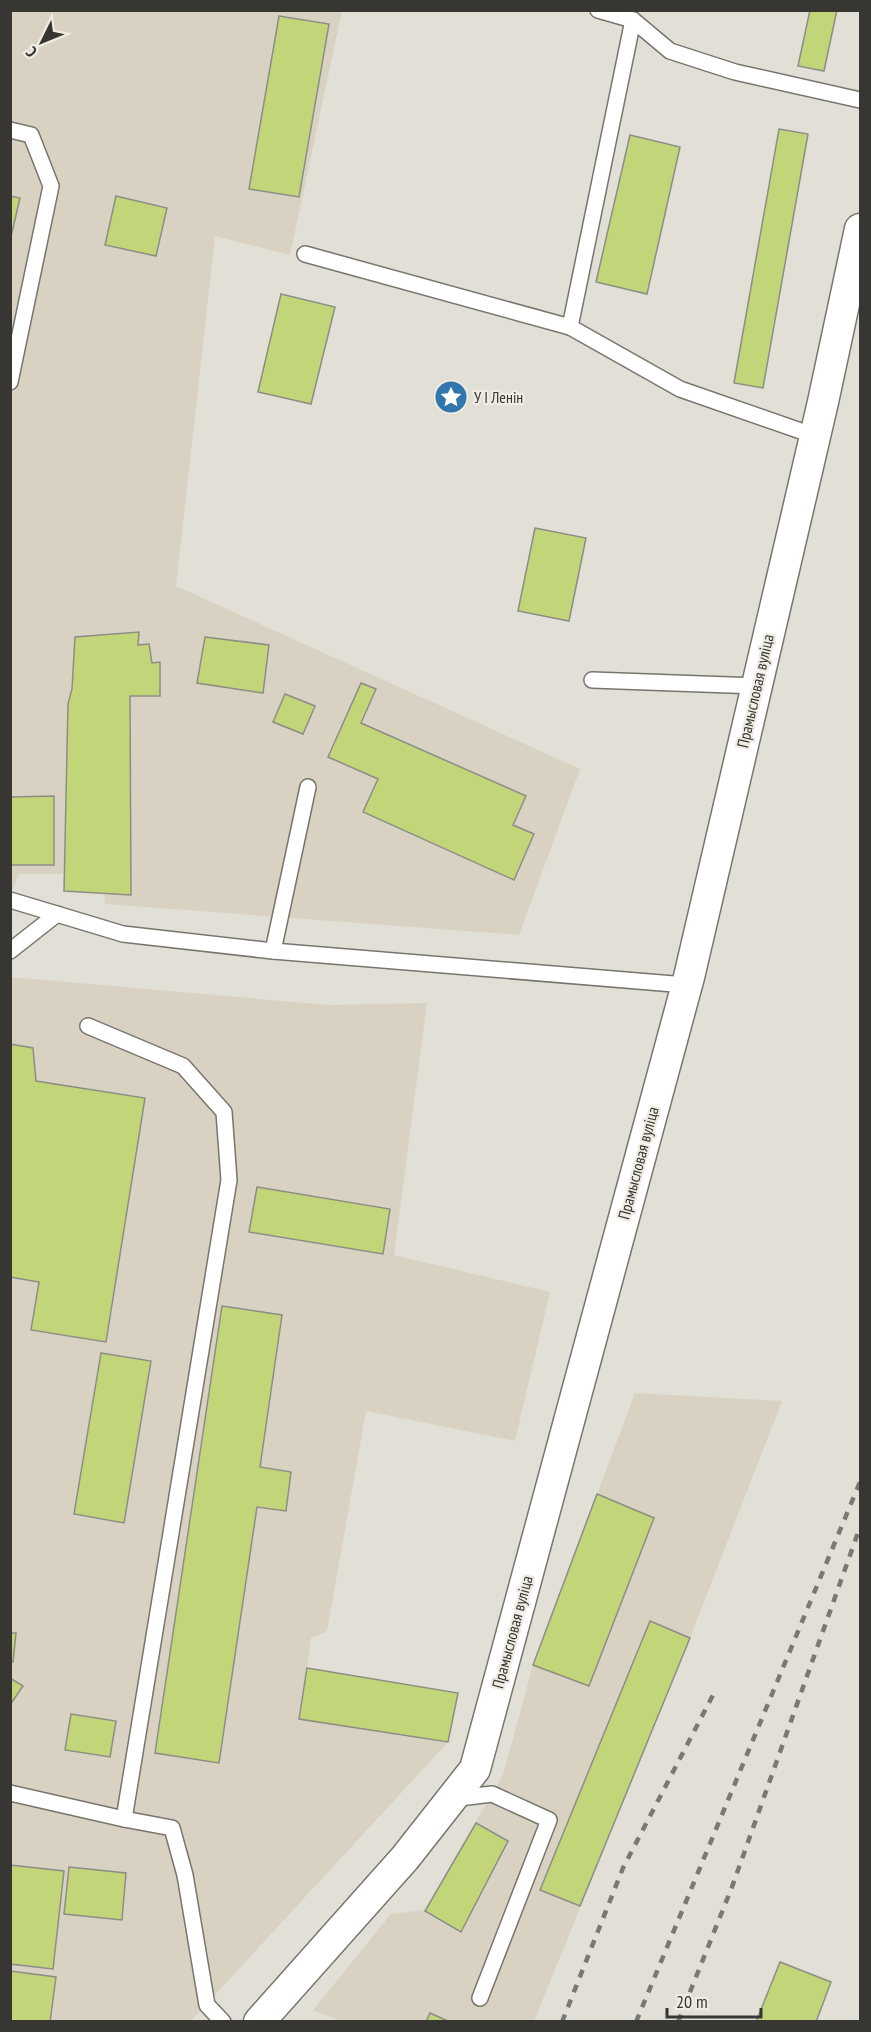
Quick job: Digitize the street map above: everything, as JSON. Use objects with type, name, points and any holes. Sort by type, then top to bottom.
[{"type":"street","name":"Прамысловая вуліца","points":[[259,2022],[405,1858],[475,1769],[687,985],[861,229]]},
{"type":"lane","points":[[598,10],[633,20],[670,51],[735,72],[861,100]]},
{"type":"lane","points":[[570,327],[633,20]]},
{"type":"lane","points":[[10,130],[31,135],[51,186],[10,382]]},
{"type":"lane","points":[[304,254],[570,327],[680,389],[815,435]]},
{"type":"lane","points":[[592,680],[757,686]]},
{"type":"lane","points":[[273,951],[308,787]]},
{"type":"lane","points":[[10,900],[123,934],[273,951],[687,985]]},
{"type":"lane","points":[[10,951],[57,914]]},
{"type":"lane","points":[[88,1026],[183,1066],[224,1112],[229,1180],[124,1819]]},
{"type":"lane","points":[[10,1793],[172,1828],[185,1875],[207,2005],[223,2022]]},
{"type":"lane","points":[[451,1799],[492,1794],[549,1820],[480,1998]]},
{"type":"shaded area","points":[[11,11],[342,11],[290,255],[215,236],[176,586],[580,769],[519,935],[105,904],[104,893],[64,891],[64,874],[19,874],[11,892]]},
{"type":"shaded area","points":[[10,977],[329,1005],[427,1003],[394,1255],[550,1292],[515,1441],[366,1411],[327,1631],[311,1638],[307,1668],[458,1693],[448,1742],[191,2021],[11,2021]]},
{"type":"shaded area","points":[[635,1393],[782,1401],[690,1638],[534,2021],[340,2021],[313,2010],[391,1914],[425,1910],[503,1775],[533,1665]]},
{"type":"building","points":[[810,10],[837,10],[824,71],[798,66]]},
{"type":"building","points":[[279,16],[329,24],[299,197],[249,189]]},
{"type":"building","points":[[779,129],[808,134],[763,388],[734,383]]},
{"type":"building","points":[[630,135],[680,147],[647,294],[596,282]]},
{"type":"building","points":[[10,196],[20,198],[10,241]]},
{"type":"building","points":[[116,196],[167,208],[156,256],[105,245]]},
{"type":"building","points":[[281,294],[335,307],[311,404],[258,392]]},
{"type":"building","points":[[535,528],[586,538],[569,621],[518,611]]},
{"type":"building","points":[[139,632],[138,645],[149,644],[152,663],[160,662],[160,696],[130,696],[131,895],[64,891],[68,704],[72,689],[75,637]]},
{"type":"building","points":[[205,637],[269,645],[263,693],[197,683]]},
{"type":"building","points":[[361,683],[376,689],[361,723],[526,796],[513,825],[534,834],[514,880],[363,812],[378,779],[328,757]]},
{"type":"building","points":[[285,694],[315,706],[303,734],[273,722]]},
{"type":"building","points":[[54,796],[54,865],[10,865],[10,797]]},
{"type":"building","points":[[10,1044],[33,1048],[36,1081],[145,1098],[106,1342],[31,1330],[39,1282],[10,1277]]},
{"type":"building","points":[[257,1187],[390,1209],[383,1254],[249,1232]]},
{"type":"building","points":[[222,1306],[282,1315],[260,1467],[291,1472],[286,1511],[257,1507],[219,1763],[155,1753]]},
{"type":"building","points":[[101,1353],[151,1361],[124,1523],[74,1514]]},
{"type":"building","points":[[597,1494],[654,1518],[589,1686],[533,1665]]},
{"type":"building","points":[[650,1621],[690,1638],[580,1906],[540,1890]]},
{"type":"building","points":[[10,1633],[16,1633],[13,1662],[10,1662]]},
{"type":"building","points":[[307,1668],[458,1693],[448,1742],[299,1719]]},
{"type":"building","points":[[10,1678],[23,1686],[10,1705]]},
{"type":"building","points":[[71,1714],[116,1721],[110,1757],[65,1750]]},
{"type":"building","points":[[476,1823],[508,1841],[461,1932],[425,1911]]},
{"type":"building","points":[[10,1865],[64,1871],[53,1969],[10,1964]]},
{"type":"building","points":[[69,1867],[126,1873],[122,1920],[64,1914]]},
{"type":"building","points":[[780,1962],[831,1982],[816,2022],[756,2022]]},
{"type":"building","points":[[10,1971],[56,1977],[50,2022],[10,2022]]},
{"type":"building","points":[[430,2013],[450,2022],[426,2022]]},
{"type":"railway","points":[[636,2022],[860,1482]]},
{"type":"railway","points":[[678,2022],[732,1887],[860,1527]]},
{"type":"railway","points":[[562,2022],[623,1868],[713,1695]]},
{"type":"place","name":"У І Ленін","points":[[451,397]]}]
